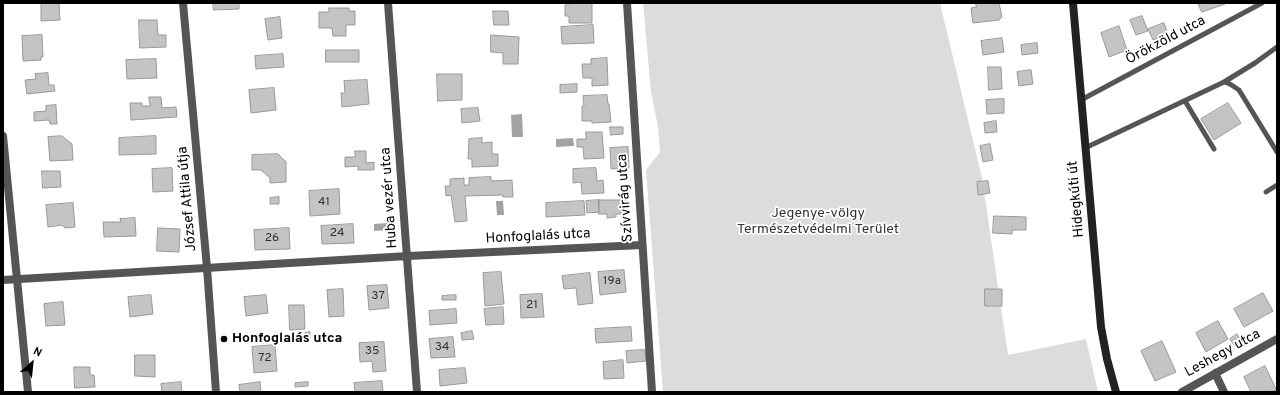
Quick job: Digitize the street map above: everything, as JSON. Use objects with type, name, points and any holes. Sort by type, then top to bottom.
[{"type":"main road","name":"Hidegkúti út","points":[[1073,3],[1101,327],[1107,359],[1116,392]]},
{"type":"street","name":"József Attila útja","points":[[183,3],[208,268],[216,392]]},
{"type":"street","name":"Huba vezér utca","points":[[388,3],[417,392]]},
{"type":"street","name":"Szívvirág utca","points":[[627,3],[652,392]]},
{"type":"street","points":[[3,136],[28,392]]},
{"type":"street","name":"Honfoglalás utca","points":[[3,280],[408,256],[642,245]]},
{"type":"street","name":"Leshegy utca","points":[[1182,392],[1277,339]]},
{"type":"street","points":[[1215,373],[1224,392]]},
{"type":"lane","name":"Örökzöld utca","points":[[1081,100],[1262,3]]},
{"type":"lane","points":[[1085,148],[1224,82],[1255,63],[1277,47]]},
{"type":"lane","points":[[1224,82],[1240,90],[1277,152]]},
{"type":"lane","points":[[1185,101],[1214,149]]},
{"type":"lane","points":[[1266,192],[1277,185]]},
{"type":"green space","name":"Jegenye-völgy Természetvédelmi Terület","points":[[643,3],[940,3],[982,178],[1008,355],[1086,339],[1098,392],[663,392],[646,170],[660,152],[658,127],[651,92]]},
{"type":"shaded area","points":[[522,114],[523,137],[512,137],[511,115]]},
{"type":"shaded area","points":[[573,138],[574,146],[556,147],[556,139]]},
{"type":"shaded area","points":[[496,201],[503,201],[504,215],[497,215]]},
{"type":"shaded area","points":[[388,223],[388,230],[374,231],[374,224]]},
{"type":"building","points":[[59,3],[60,20],[41,21],[41,4]]},
{"type":"building","points":[[213,3],[239,3],[239,9],[214,10]]},
{"type":"building","points":[[568,3],[592,3],[592,23],[569,23],[569,16],[565,16],[565,5],[568,5]]},
{"type":"building","points":[[976,3],[999,3],[1002,17],[999,20],[973,23],[971,8],[976,7]]},
{"type":"building","points":[[1198,3],[1224,3],[1225,4],[1202,12]]},
{"type":"building","points":[[329,8],[349,8],[349,11],[355,11],[355,25],[346,25],[346,36],[333,36],[332,28],[319,28],[319,12],[329,12]]},
{"type":"building","points":[[493,11],[508,11],[509,25],[494,25]]},
{"type":"building","points":[[1142,16],[1148,31],[1136,35],[1130,20]]},
{"type":"building","points":[[280,17],[282,38],[268,40],[265,19]]},
{"type":"building","points":[[139,20],[157,20],[158,35],[166,35],[166,47],[140,48]]},
{"type":"building","points":[[1164,23],[1168,34],[1153,40],[1148,29]]},
{"type":"building","points":[[593,25],[594,43],[562,44],[561,27]]},
{"type":"building","points":[[1119,26],[1127,50],[1109,57],[1101,33]]},
{"type":"building","points":[[42,35],[43,57],[41,57],[41,60],[23,61],[22,36]]},
{"type":"building","points":[[491,35],[519,37],[518,64],[503,64],[503,53],[491,52]]},
{"type":"building","points":[[1002,38],[1004,52],[983,55],[981,41]]},
{"type":"building","points":[[1037,43],[1038,53],[1022,55],[1021,45]]},
{"type":"building","points":[[326,50],[359,50],[359,62],[326,62]]},
{"type":"building","points":[[283,54],[284,67],[256,69],[255,56]]},
{"type":"building","points":[[607,58],[608,85],[592,86],[592,78],[583,78],[582,64],[591,64],[591,59]]},
{"type":"building","points":[[156,59],[157,78],[127,79],[126,60]]},
{"type":"building","points":[[988,67],[1001,67],[1002,89],[989,90]]},
{"type":"building","points":[[1031,70],[1033,84],[1019,86],[1017,72]]},
{"type":"building","points":[[48,73],[49,85],[54,85],[55,91],[27,94],[25,80],[36,79],[35,74]]},
{"type":"building","points":[[437,74],[462,74],[462,100],[438,101]]},
{"type":"building","points":[[367,80],[369,104],[342,107],[341,93],[345,93],[344,81]]},
{"type":"building","points":[[577,84],[577,92],[560,93],[560,85]]},
{"type":"building","points":[[274,88],[276,110],[251,113],[249,90]]},
{"type":"building","points":[[607,95],[611,122],[592,123],[592,121],[582,121],[582,106],[584,106],[583,96]]},
{"type":"building","points":[[149,97],[161,97],[162,108],[176,107],[177,117],[131,120],[130,103],[142,103],[142,106],[150,106]]},
{"type":"building","points":[[1004,99],[1004,113],[987,114],[986,100]]},
{"type":"building","points":[[1228,103],[1241,123],[1214,140],[1201,119]]},
{"type":"building","points":[[56,105],[57,124],[50,124],[49,120],[34,121],[34,112],[46,111],[46,106]]},
{"type":"building","points":[[478,108],[480,121],[462,123],[461,109]]},
{"type":"building","points":[[996,121],[997,132],[985,133],[984,123]]},
{"type":"building","points":[[610,127],[623,127],[623,134],[611,135]]},
{"type":"building","points":[[586,132],[602,132],[604,158],[584,159],[583,147],[577,147],[577,139],[586,139]]},
{"type":"building","points":[[62,136],[72,144],[73,160],[50,161],[48,137]]},
{"type":"building","points":[[156,136],[156,154],[119,155],[119,138]]},
{"type":"building","points":[[482,138],[482,143],[492,142],[492,154],[498,154],[498,166],[472,167],[472,159],[468,159],[469,139]]},
{"type":"building","points":[[990,144],[993,160],[983,162],[980,146]]},
{"type":"building","points":[[628,147],[629,168],[611,169],[610,148]]},
{"type":"building","points":[[355,151],[366,151],[366,163],[374,162],[374,170],[358,170],[358,166],[345,167],[345,157],[355,157]]},
{"type":"building","points":[[278,154],[286,162],[286,182],[270,183],[270,178],[261,170],[252,170],[252,155]]},
{"type":"building","points":[[172,168],[173,191],[153,192],[152,169]]},
{"type":"building","points":[[596,168],[597,181],[603,180],[604,193],[582,194],[581,182],[573,183],[573,169]]},
{"type":"building","points":[[42,171],[60,171],[61,187],[43,188]]},
{"type":"building","points":[[491,177],[491,181],[512,180],[513,197],[503,197],[503,195],[465,196],[467,221],[455,222],[451,195],[446,196],[445,186],[450,186],[450,179],[464,178],[464,185],[469,185],[469,178]]},
{"type":"building","points":[[988,181],[990,193],[978,195],[977,182]]},
{"type":"building","points":[[339,189],[340,214],[310,216],[309,191]]},
{"type":"building","points":[[279,197],[279,204],[270,204],[270,198]]},
{"type":"building","points":[[599,200],[626,200],[626,214],[616,214],[616,217],[607,218],[607,214],[599,214]]},
{"type":"building","points":[[599,200],[599,212],[587,213],[586,201]]},
{"type":"building","points":[[584,201],[585,215],[546,217],[546,203]]},
{"type":"building","points":[[73,203],[75,227],[65,228],[62,225],[48,227],[46,205]]},
{"type":"building","points":[[994,216],[1026,217],[1026,230],[1012,230],[1012,234],[993,233]]},
{"type":"building","points":[[135,218],[136,236],[104,237],[103,222],[121,222],[120,219]]},
{"type":"building","points":[[353,224],[354,243],[322,244],[321,226]]},
{"type":"building","points":[[158,228],[180,229],[179,252],[157,251]]},
{"type":"building","points":[[289,228],[290,249],[255,250],[254,230]]},
{"type":"building","points":[[624,270],[626,292],[600,295],[598,272]]},
{"type":"building","points":[[501,272],[504,304],[485,306],[483,273]]},
{"type":"building","points":[[590,273],[593,303],[578,305],[576,288],[564,289],[562,276]]},
{"type":"building","points":[[387,285],[389,308],[369,310],[367,286]]},
{"type":"building","points":[[343,289],[344,316],[329,317],[327,290]]},
{"type":"building","points":[[985,289],[1002,289],[1002,306],[985,306]]},
{"type":"building","points":[[1263,293],[1273,311],[1244,327],[1234,309]]},
{"type":"building","points":[[542,294],[544,317],[521,318],[520,295]]},
{"type":"building","points":[[151,295],[153,314],[130,317],[128,297]]},
{"type":"building","points":[[266,295],[268,313],[246,316],[244,297]]},
{"type":"building","points":[[456,295],[456,300],[442,300],[442,296]]},
{"type":"building","points":[[63,302],[65,325],[46,326],[44,304]]},
{"type":"building","points":[[289,305],[304,305],[305,329],[290,330]]},
{"type":"building","points":[[503,307],[504,324],[486,325],[484,309]]},
{"type":"building","points":[[456,309],[457,323],[430,325],[429,311]]},
{"type":"building","points":[[1218,321],[1228,339],[1206,352],[1196,333]]},
{"type":"building","points":[[631,327],[632,341],[596,343],[595,329]]},
{"type":"building","points":[[472,331],[474,339],[462,340],[461,333]]},
{"type":"building","points":[[310,332],[310,338],[306,339],[305,333]]},
{"type":"building","points":[[1237,334],[1242,342],[1235,347],[1230,339]]},
{"type":"building","points":[[453,337],[455,357],[431,358],[429,339]]},
{"type":"building","points":[[1162,341],[1176,372],[1155,381],[1141,351]]},
{"type":"building","points":[[384,342],[386,371],[373,372],[372,361],[360,362],[359,343]]},
{"type":"building","points":[[275,345],[277,371],[254,373],[252,347]]},
{"type":"building","points":[[645,350],[646,361],[627,363],[626,351]]},
{"type":"building","points":[[135,355],[155,355],[155,377],[135,376]]},
{"type":"building","points":[[623,360],[624,378],[604,379],[603,362]]},
{"type":"building","points":[[1265,366],[1277,391],[1251,392],[1244,377]]},
{"type":"building","points":[[74,367],[90,367],[90,375],[94,375],[95,387],[75,388]]},
{"type":"building","points":[[465,368],[467,383],[440,386],[439,370]]},
{"type":"building","points":[[382,381],[383,392],[355,392],[354,383]]},
{"type":"building","points":[[181,382],[182,392],[162,392],[161,384]]},
{"type":"building","points":[[260,382],[261,392],[240,392],[239,385]]},
{"type":"building","points":[[308,382],[308,386],[295,387],[295,383]]},
{"type":"place","name":"Honfoglalás utca","points":[[224,339]]}]
